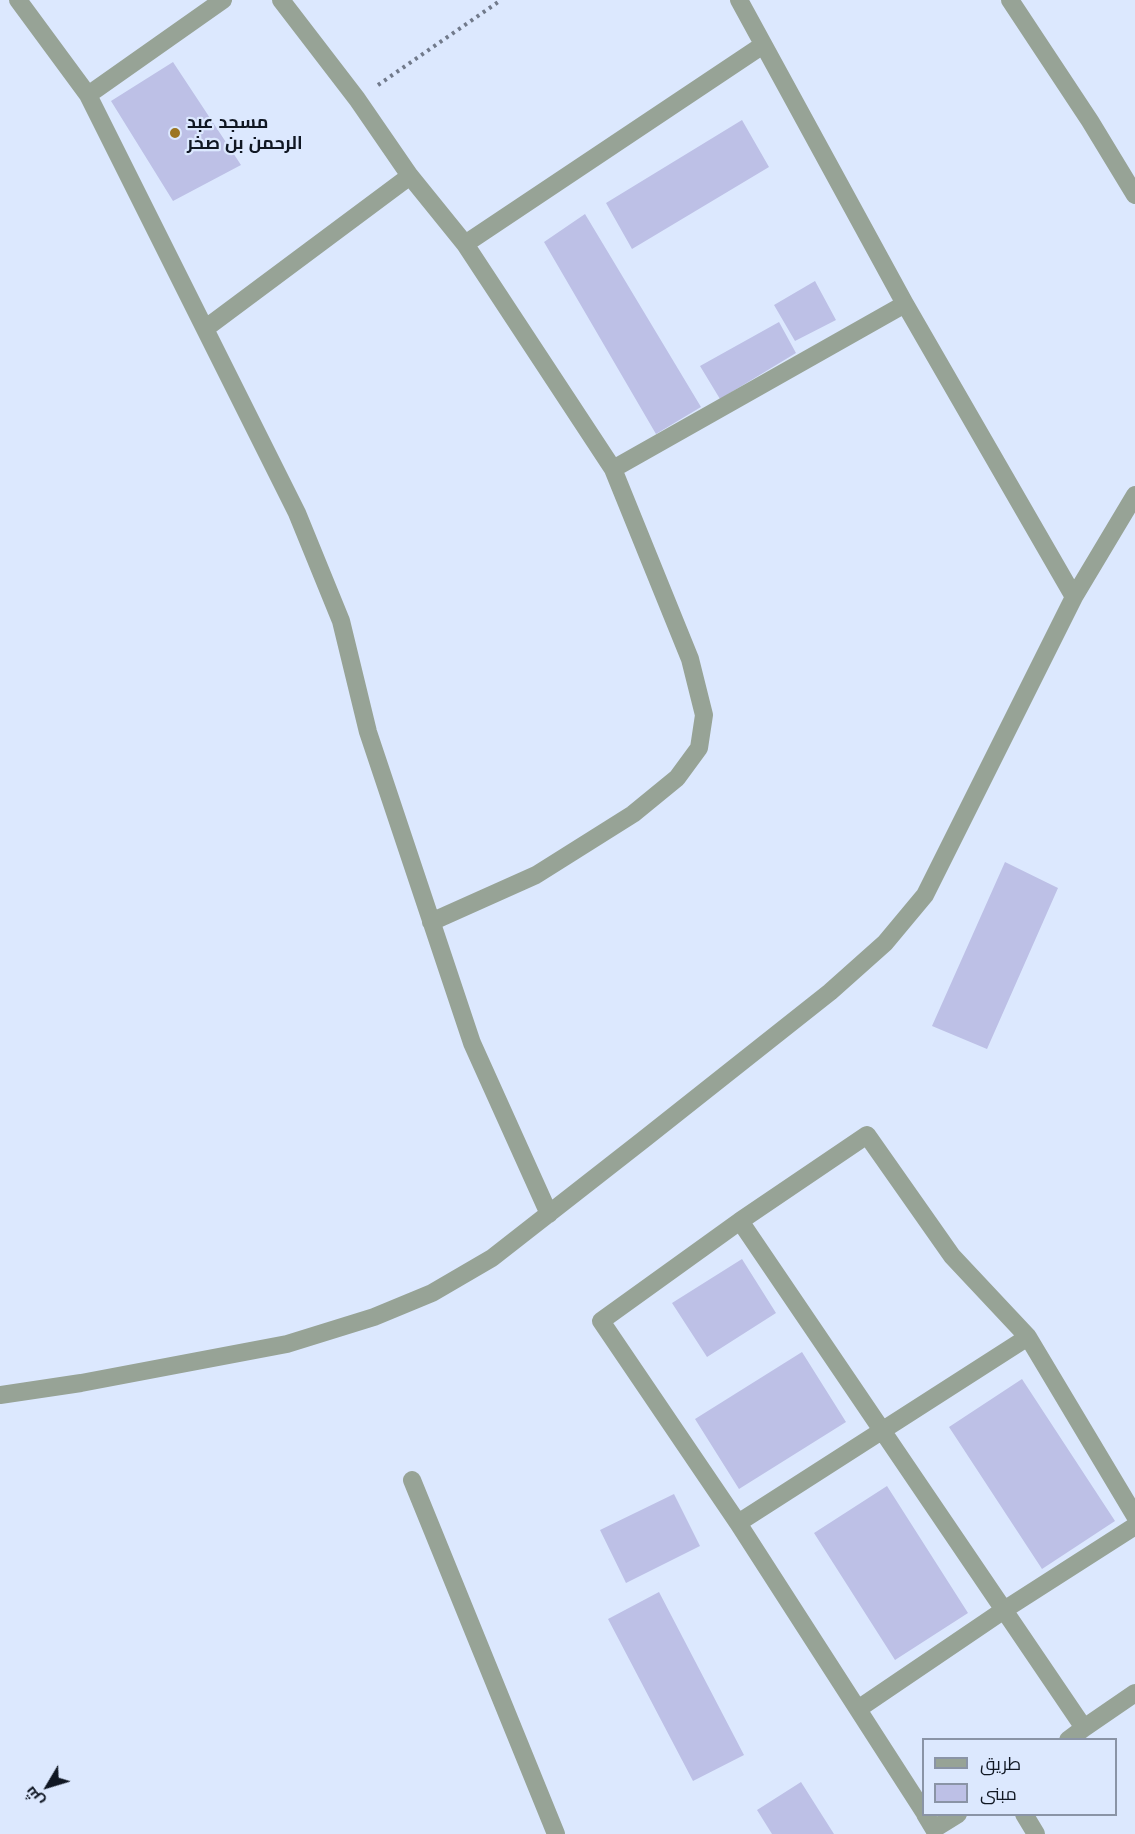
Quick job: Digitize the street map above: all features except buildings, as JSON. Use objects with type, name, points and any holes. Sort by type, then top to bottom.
[{"type":"street","points":[[18,0],[88,95],[297,513],[341,621],[368,732],[472,1043],[549,1214]]},
{"type":"street","points":[[88,95],[223,0]]},
{"type":"street","points":[[280,0],[357,99],[410,176],[465,244],[613,469],[690,659],[704,715],[699,748],[677,778],[633,814],[536,875],[431,921]]},
{"type":"street","points":[[739,0],[905,304],[1074,597]]},
{"type":"street","points":[[1010,0],[1135,195]]},
{"type":"street","points":[[465,244],[763,45]]},
{"type":"street","points":[[206,328],[410,176]]},
{"type":"street","points":[[613,469],[905,304]]},
{"type":"street","points":[[0,1395],[81,1383],[287,1344],[374,1317],[432,1293],[492,1258],[830,992],[885,944],[925,895],[1074,597],[1135,495]]},
{"type":"street","points":[[922,1810],[738,1523],[601,1321],[740,1221],[867,1135],[952,1256],[1028,1336],[1135,1516]]},
{"type":"street","points":[[740,1221],[1084,1728]]},
{"type":"street","points":[[738,1523],[1028,1336]]},
{"type":"street","points":[[412,1480],[556,1834]]},
{"type":"street","points":[[858,1710],[1004,1610],[1135,1526]]},
{"type":"street","points":[[1071,1738],[1135,1693]]},
{"type":"street","points":[[926,1816],[934,1829],[956,1816]]},
{"type":"street","points":[[1024,1816],[1036,1834]]},
{"type":"path","points":[[357,99],[501,0]]},
{"type":"place","name":"مسجد عبد الرحمن بن صخر","points":[[175,133]]}]
